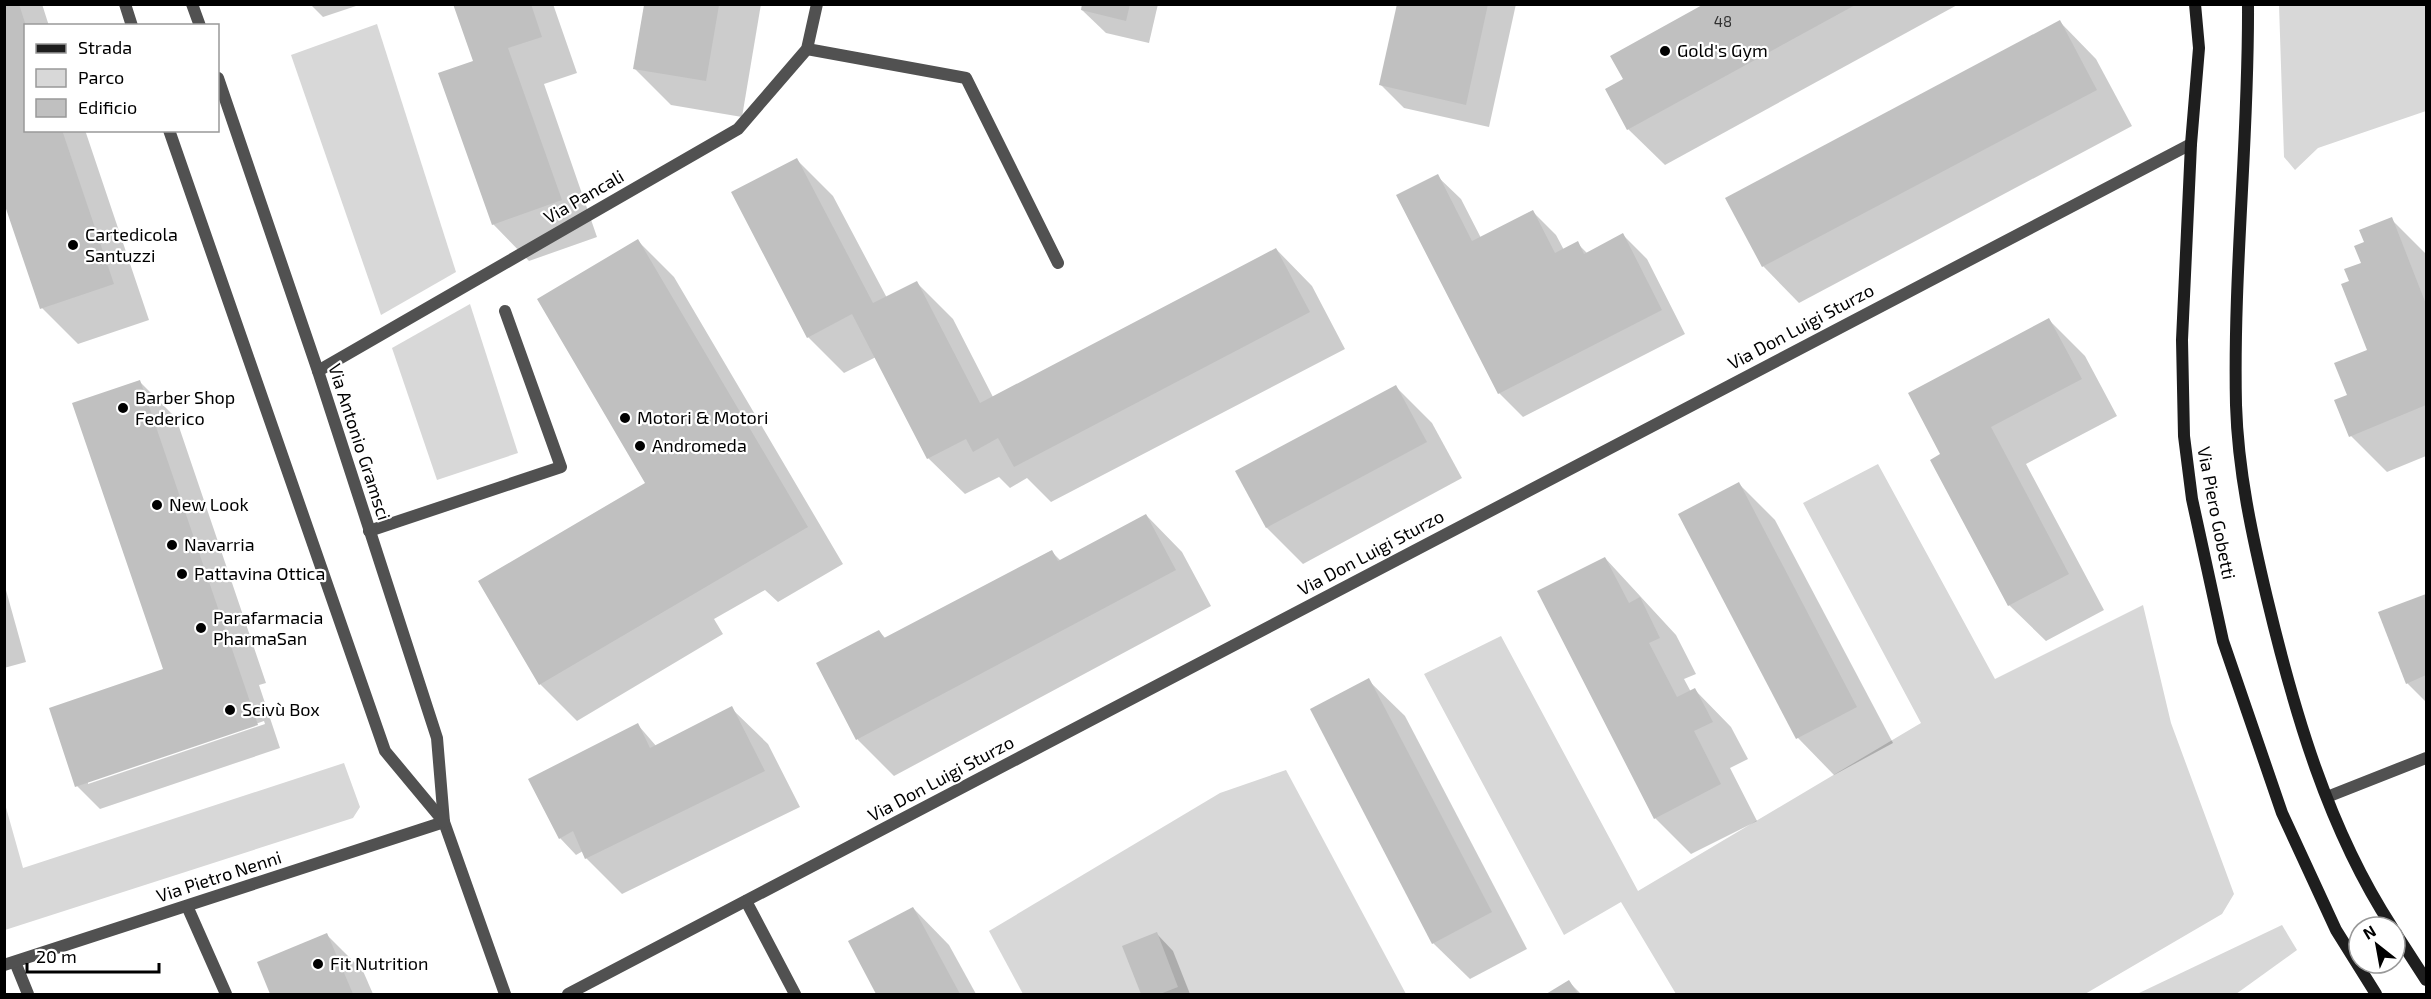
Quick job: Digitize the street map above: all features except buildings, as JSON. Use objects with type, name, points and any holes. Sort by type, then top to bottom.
[{"type":"main road","name":"Via Piero Gobetti","points":[[2195,4],[2199,48],[2191,144],[2182,340],[2184,436],[2192,499],[2223,641],[2282,813],[2336,930],[2376,994]]},
{"type":"main road","name":"Via Piero Gobetti","points":[[2248,4],[2235,313],[2236,408],[2248,519],[2276,633],[2306,738],[2327,796],[2384,915]]},
{"type":"main road","points":[[2407,950],[2427,980]]},
{"type":"street","points":[[125,4],[131,24]]},
{"type":"street","points":[[192,4],[199,24]]},
{"type":"street","name":"Via Pancali","points":[[318,372],[738,129],[807,48],[818,4]]},
{"type":"street","points":[[807,48],[966,78],[1058,264]]},
{"type":"street","name":"Via Antonio Gramsci","points":[[219,81],[318,372],[437,738],[444,822],[505,994]]},
{"type":"street","name":"Via Antonio Gramsci","points":[[170,132],[385,751],[444,822]]},
{"type":"street","name":"Via Don Luigi Sturzo","points":[[568,994],[2191,144]]},
{"type":"street","points":[[369,531],[561,467],[505,311]]},
{"type":"street","points":[[2327,796],[2427,759]]},
{"type":"street","name":"Via Pietro Nenni","points":[[10,964],[444,822]]},
{"type":"street","points":[[746,901],[795,994]]},
{"type":"street","points":[[187,906],[226,994]]},
{"type":"street","points":[[10,964],[28,994]]},
{"type":"green space","points":[[2279,5],[2426,5],[2426,111],[2318,148],[2295,170],[2284,157]]},
{"type":"green space","points":[[377,24],[456,272],[381,315],[291,55]]},
{"type":"green space","points":[[470,304],[518,453],[437,480],[392,348]]},
{"type":"green space","points":[[1878,464],[1995,679],[2143,605],[2171,723],[2234,894],[2222,914],[2085,994],[1676,994],[1621,902],[1564,935],[1424,674],[1501,636],[1638,891],[1921,723],[1803,503]]},
{"type":"green space","points":[[344,763],[360,807],[353,818],[5,930],[5,804],[23,868]]},
{"type":"green space","points":[[1286,770],[1406,994],[1023,994],[989,931],[1220,793]]},
{"type":"green space","points":[[2282,925],[2297,950],[2236,994],[2137,994]]},
{"type":"place","name":"Gold's Gym","points":[[1665,51]]},
{"type":"place","name":"Cartedicola Santuzzi","points":[[73,245]]},
{"type":"place","name":"Barber Shop Federico","points":[[123,408]]},
{"type":"place","name":"Motori & Motori","points":[[625,418]]},
{"type":"place","name":"Andromeda","points":[[640,446]]},
{"type":"place","name":"New Look","points":[[157,505]]},
{"type":"place","name":"Navarria","points":[[172,545]]},
{"type":"place","name":"Pattavina Ottica","points":[[182,574]]},
{"type":"place","name":"Parafarmacia PharmaSan","points":[[201,628]]},
{"type":"place","name":"Scivù Box","points":[[230,710]]},
{"type":"place","name":"Fit Nutrition","points":[[318,964]]}]
